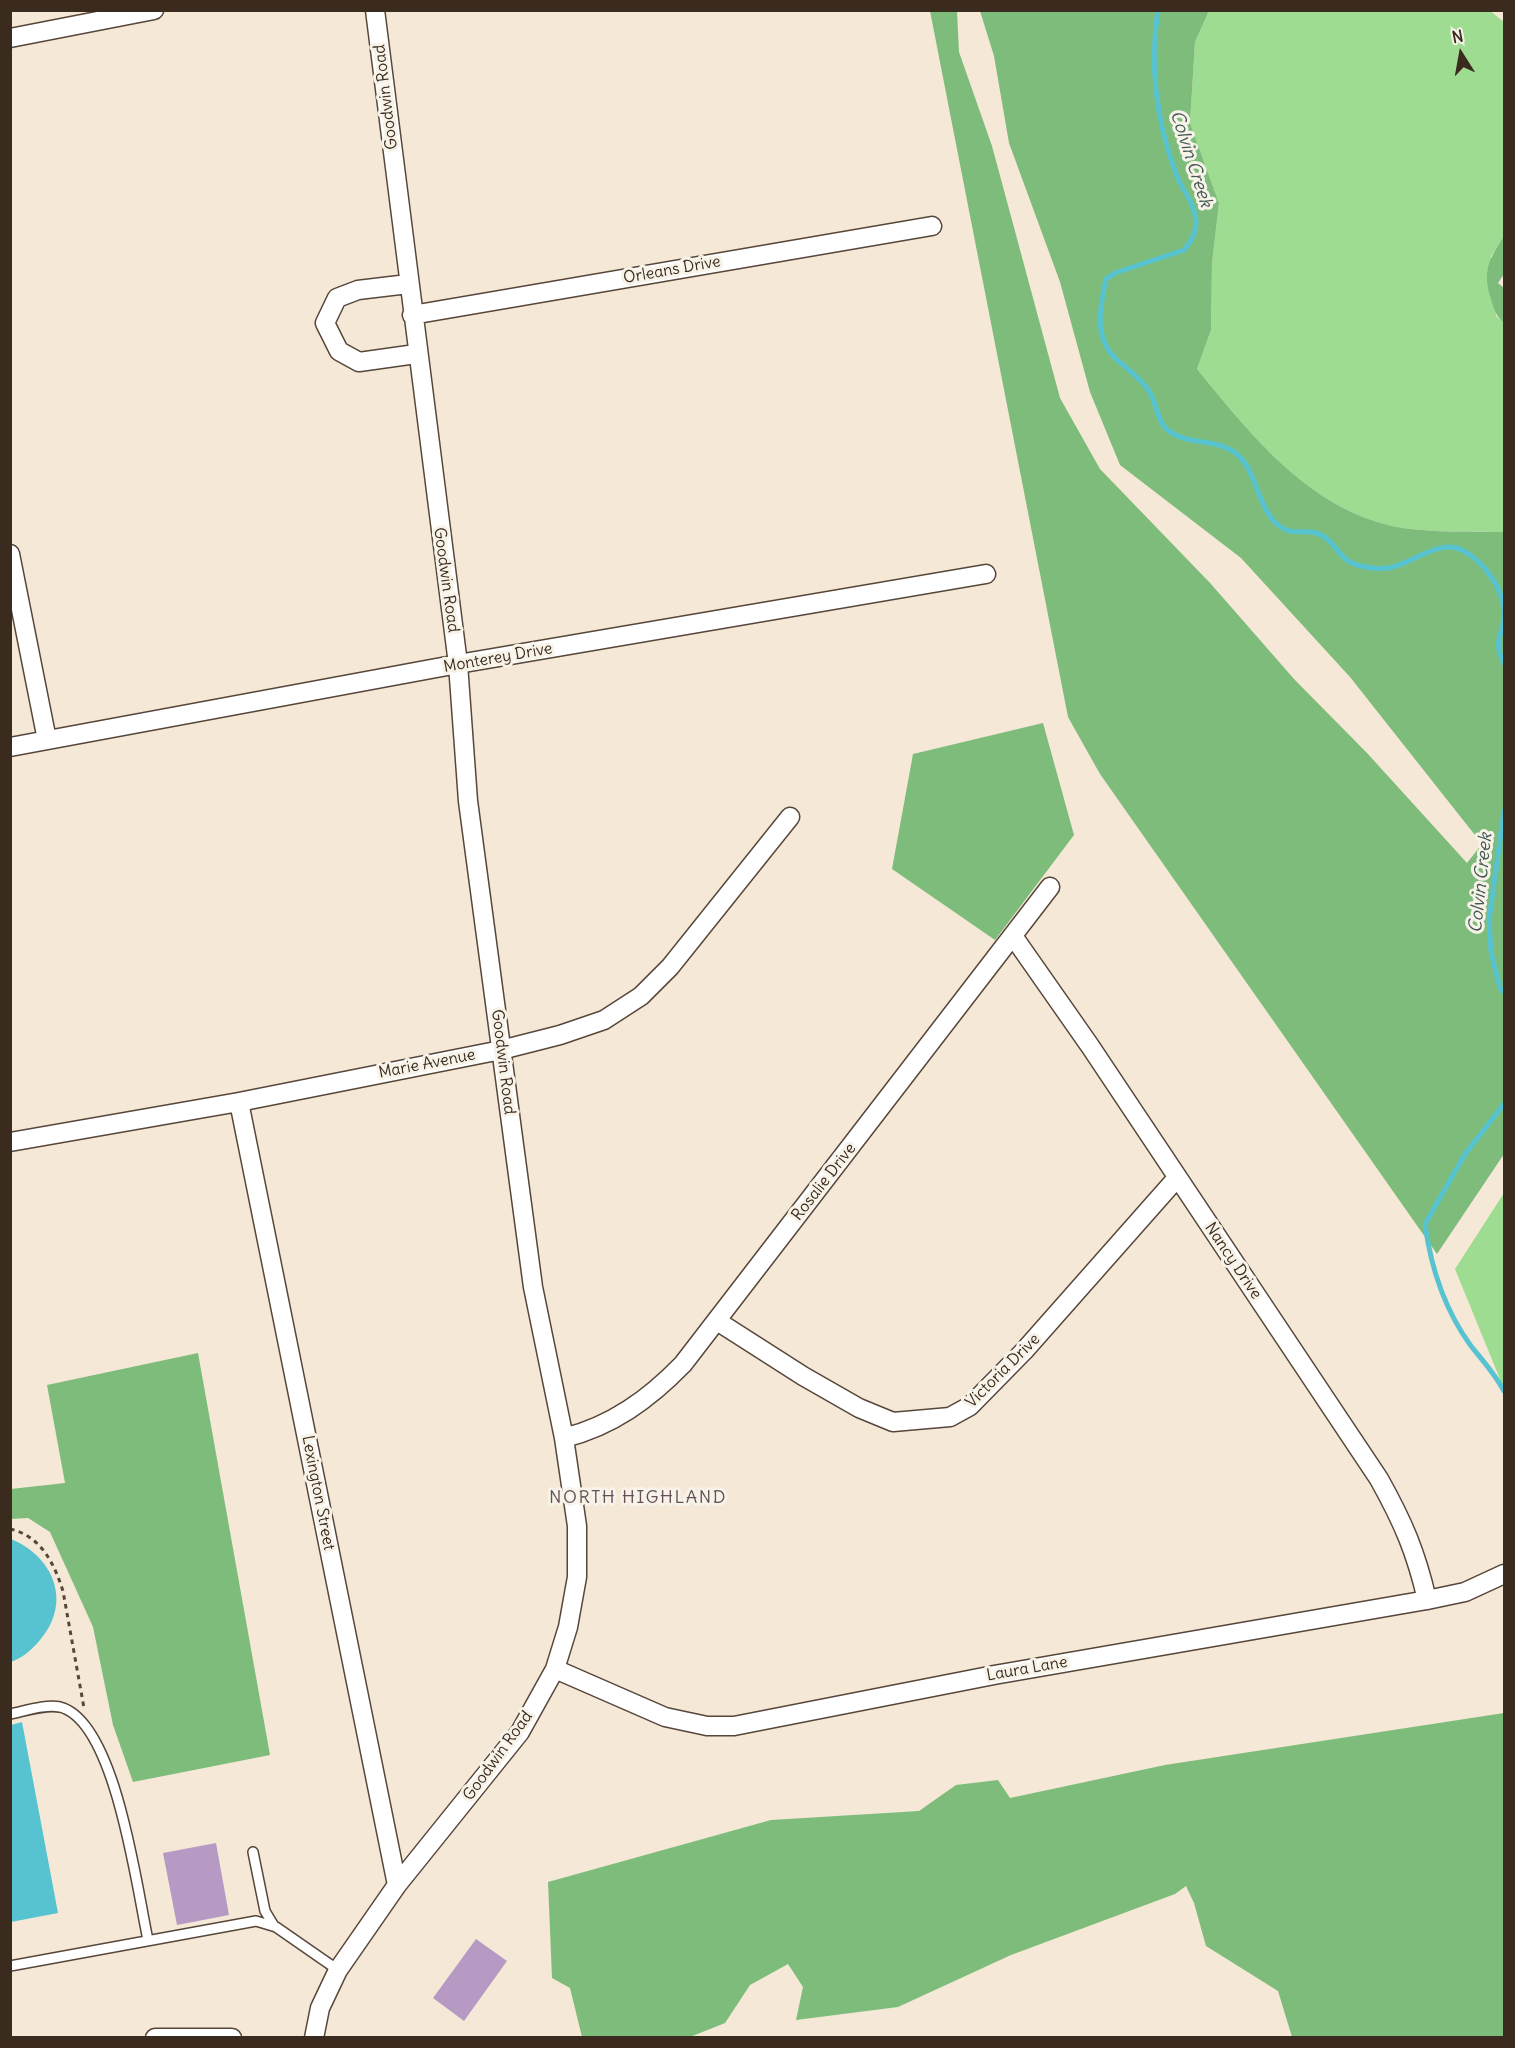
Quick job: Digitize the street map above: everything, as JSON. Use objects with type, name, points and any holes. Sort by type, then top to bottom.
[{"type":"street","points":[[10,38],[154,10]]},
{"type":"street","name":"Goodwin Road","points":[[314,2037],[320,2008],[338,1970],[397,1885],[520,1732],[555,1669],[568,1627],[577,1577],[576,1526],[564,1438],[533,1287],[468,801],[458,664],[416,354],[375,10]]},
{"type":"street","name":"Orleans Drive","points":[[412,315],[932,226]]},
{"type":"street","points":[[408,284],[358,290],[337,298],[325,323],[339,351],[359,362],[416,354]]},
{"type":"street","points":[[10,554],[47,740]]},
{"type":"street","name":"Monterey Drive","points":[[10,747],[458,664],[986,574]]},
{"type":"street","name":"Marie Avenue","points":[[10,1142],[239,1102],[501,1050],[561,1035],[604,1020],[641,996],[670,967],[790,817]]},
{"type":"street","name":"Rosalie Drive","points":[[564,1438],[590,1432],[625,1413],[657,1391],[683,1364],[1050,887]]},
{"type":"street","name":"Nancy Drive","points":[[1012,936],[1090,1046],[1176,1179],[1379,1479],[1403,1523],[1417,1557],[1426,1600]]},
{"type":"street","name":"Lexington Street","points":[[239,1102],[397,1885]]},
{"type":"street","name":"Victoria Drive","points":[[717,1321],[802,1376],[892,1422],[950,1417],[970,1406],[1024,1351],[1176,1179]]},
{"type":"street","name":"Laura Lane","points":[[555,1669],[665,1718],[708,1726],[734,1726],[994,1674],[1426,1600],[1465,1592],[1489,1583],[1504,1574]]},
{"type":"street","points":[[155,2037],[232,2037]]},
{"type":"lane","points":[[10,1714],[61,1707],[73,1713],[87,1728],[113,1779],[148,1940]]},
{"type":"lane","points":[[253,1852],[265,1911],[276,1927]]},
{"type":"lane","points":[[10,1966],[251,1921],[267,1922],[276,1927],[338,1970]]},
{"type":"path","points":[[10,1529],[25,1534],[45,1550],[57,1573],[63,1590],[87,1728]]},
{"type":"green space","points":[[1489,10],[1504,22],[1504,236],[1491,256],[1496,316],[1504,323],[1504,532],[1415,530],[1370,520],[1312,489],[1262,445],[1197,369],[1211,330],[1212,262],[1219,203],[1190,123],[1195,42],[1209,11]]},
{"type":"green space","points":[[930,11],[957,11],[959,52],[992,146],[1060,398],[1100,469],[1211,584],[1294,679],[1367,753],[1467,863],[1482,844],[1350,677],[1241,558],[1120,465],[1090,392],[1060,282],[1009,143],[994,56],[980,11],[1209,11],[1195,42],[1190,123],[1219,203],[1212,263],[1211,330],[1197,369],[1262,445],[1286,468],[1312,489],[1340,506],[1370,520],[1415,530],[1504,532],[1504,1154],[1437,1254],[1100,774],[1068,717]]},
{"type":"green space","points":[[1504,236],[1504,274],[1498,283],[1504,288],[1504,323],[1494,310],[1488,289],[1487,273],[1494,252]]},
{"type":"green space","points":[[1043,723],[1074,835],[995,940],[892,869],[913,754]]},
{"type":"green space","points":[[1504,1193],[1504,1389],[1455,1269]]},
{"type":"green space","points":[[198,1353],[270,1755],[133,1782],[113,1725],[93,1627],[50,1532],[28,1518],[11,1519],[11,1489],[65,1483],[47,1385]]},
{"type":"green space","points":[[1504,1713],[1504,2037],[1292,2037],[1278,1991],[1206,1946],[1194,1903],[1186,1886],[1175,1894],[1011,1955],[898,2007],[796,2020],[803,1987],[788,1964],[750,1985],[725,2023],[690,2037],[582,2037],[570,1988],[552,1978],[548,1882],[771,1820],[919,1811],[956,1785],[998,1780],[1010,1798],[1165,1765]]},
{"type":"water","points":[[11,1539],[26,1547],[47,1568],[54,1582],[56,1596],[55,1611],[50,1625],[40,1640],[27,1653],[11,1662]]},
{"type":"water","points":[[22,1722],[58,1913],[11,1922],[11,1725]]},
{"type":"building","points":[[216,1843],[229,1915],[177,1925],[163,1853]]},
{"type":"building","points":[[476,1939],[507,1961],[464,2021],[433,1998]]},
{"type":"waterway","name":"Colvin Creek","points":[[1158,10],[1154,73],[1159,113],[1176,174],[1195,214],[1196,228],[1192,240],[1184,250],[1115,273],[1106,279],[1100,322],[1104,342],[1117,360],[1149,391],[1162,423],[1169,431],[1187,439],[1224,447],[1240,457],[1246,464],[1266,509],[1277,524],[1283,528],[1295,532],[1317,533],[1328,539],[1351,563],[1370,568],[1393,567],[1445,547],[1454,547],[1470,555],[1484,568],[1500,593],[1504,620],[1499,648],[1504,663]]},
{"type":"waterway","name":"Colvin Creek","points":[[1504,811],[1489,920],[1491,952],[1500,988],[1504,992]]},
{"type":"waterway","name":"Colvin Creek","points":[[1504,1104],[1465,1154],[1425,1224],[1435,1273],[1453,1318],[1504,1391]]},
{"type":"district","name":"NORTH HIGHLAND","points":[[638,1498]]}]
